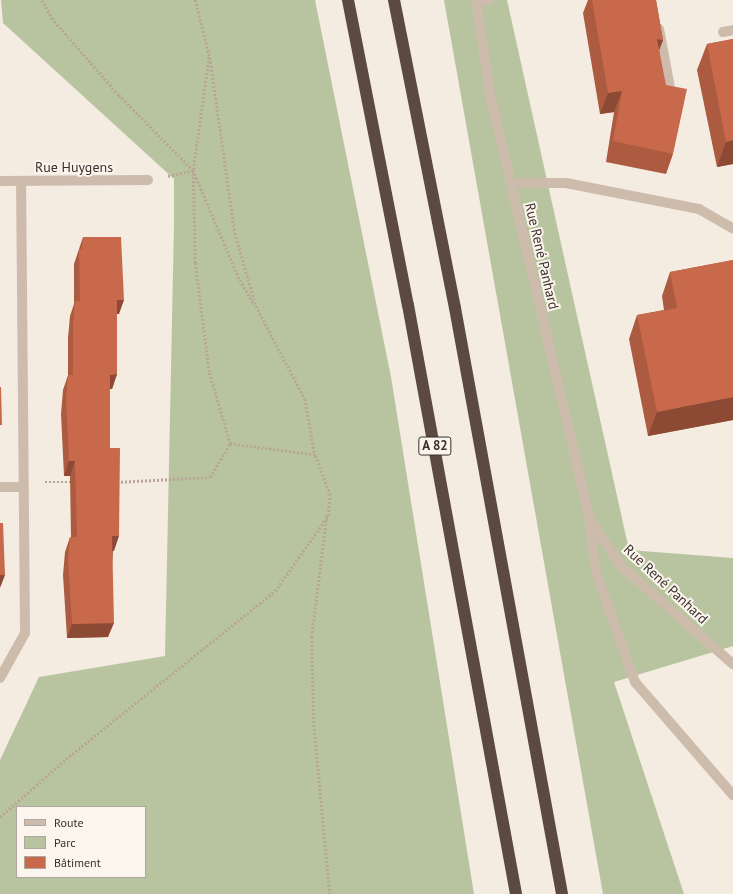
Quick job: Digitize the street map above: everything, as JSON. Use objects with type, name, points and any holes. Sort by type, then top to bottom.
[{"type":"highway","name":"A 82","points":[[348,0],[408,304],[516,894]]},
{"type":"highway","points":[[394,0],[461,339],[562,894]]},
{"type":"street","points":[[476,1],[489,0]]},
{"type":"street","name":"Rue René Panhard","points":[[476,1],[490,94],[589,517],[596,573],[635,682],[733,795]]},
{"type":"street","points":[[657,16],[671,93]]},
{"type":"street","name":"Rue Huygens","points":[[0,181],[148,180]]},
{"type":"street","points":[[0,678],[24,633],[21,181]]},
{"type":"street","points":[[511,183],[566,183],[699,209],[733,229]]},
{"type":"street","points":[[0,487],[22,485]]},
{"type":"street","name":"Rue René Panhard","points":[[589,517],[621,566],[733,664]]},
{"type":"path","points":[[42,0],[52,18],[119,95],[193,170],[240,280],[256,306],[305,399],[315,455],[330,495],[312,637],[314,725],[330,894]]},
{"type":"path","points":[[195,0],[209,56],[235,233],[256,306]]},
{"type":"path","points":[[115,482],[210,477],[230,444],[209,372],[195,263],[193,170],[209,56]]},
{"type":"path","points":[[148,180],[193,170]]},
{"type":"path","points":[[230,444],[315,455]]},
{"type":"path","points":[[22,485],[76,482]]},
{"type":"path","points":[[0,817],[66,759],[275,591],[328,516]]},
{"type":"green space","points":[[1,0],[315,0],[391,377],[474,894],[0,894],[0,760],[39,677],[165,656],[174,179],[3,23]]},
{"type":"green space","points":[[444,0],[507,0],[629,550],[733,558],[733,646],[614,682],[684,894],[603,894]]},
{"type":"building","points":[[592,0],[656,0],[663,40],[657,39],[666,85],[687,89],[673,154],[613,141],[622,91],[608,93]]},
{"type":"building","points":[[733,39],[733,140],[726,142],[707,44]]},
{"type":"building","points":[[83,237],[121,237],[124,300],[117,300],[117,374],[110,375],[110,448],[120,448],[119,536],[112,536],[114,623],[72,624],[68,560],[70,537],[77,537],[75,461],[69,461],[66,399],[68,375],[73,375],[73,324],[75,301],[80,301],[79,249],[82,249]]},
{"type":"building","points":[[733,260],[733,397],[657,412],[637,315],[677,308],[670,272]]},
{"type":"building","points":[[1,387],[2,425],[0,425]]},
{"type":"building","points":[[0,523],[3,523],[5,575],[0,575]]}]
